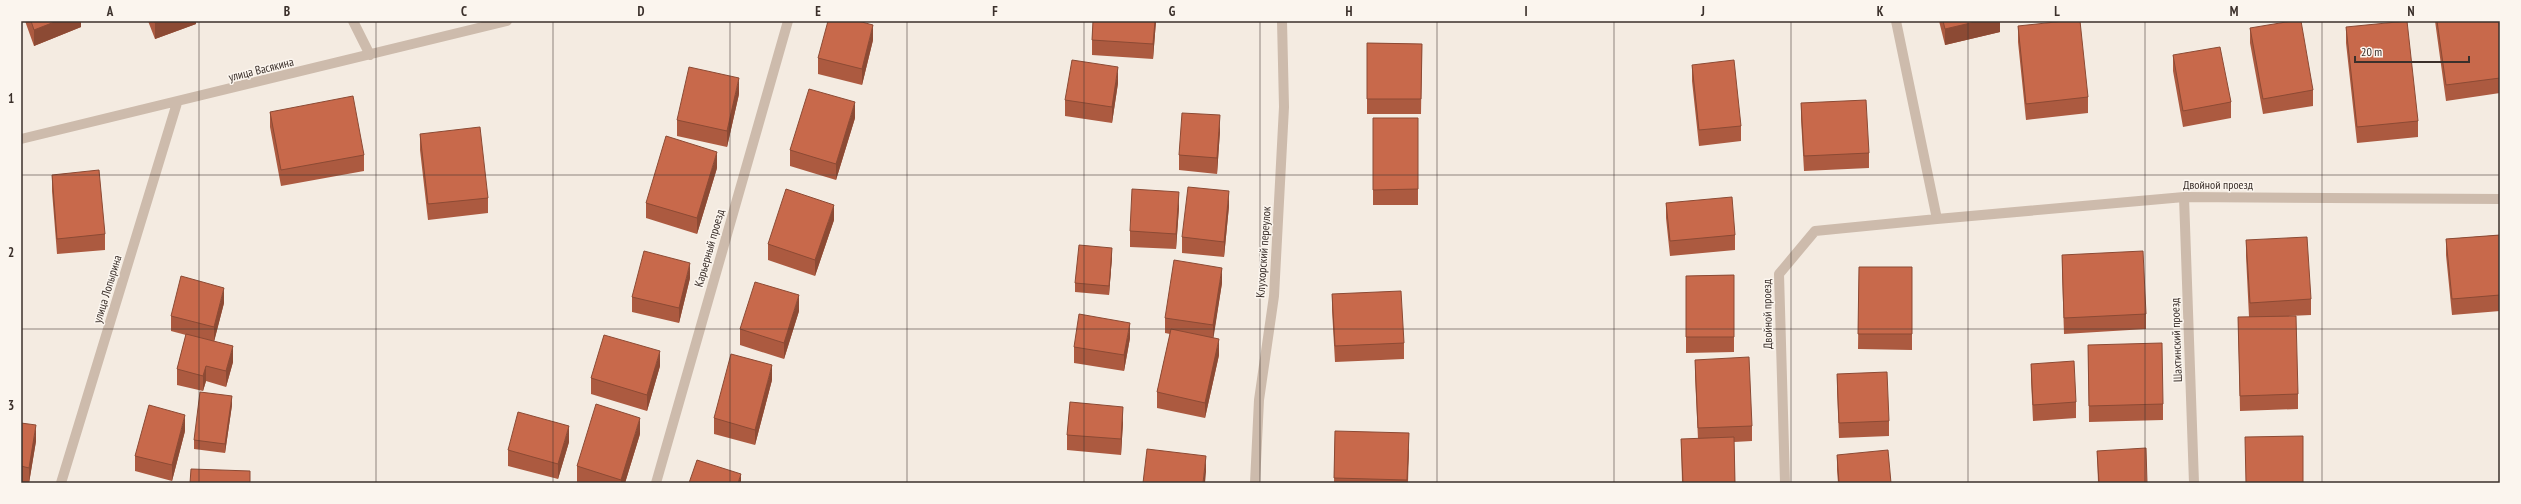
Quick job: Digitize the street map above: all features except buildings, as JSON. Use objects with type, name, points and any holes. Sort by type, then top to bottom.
[{"type":"street","points":[[353,21],[370,55]]},
{"type":"street","name":"улица Васякина","points":[[21,139],[177,103],[507,21]]},
{"type":"street","name":"Карьерный проезд","points":[[656,483],[788,21]]},
{"type":"street","name":"Клухорский переулок","points":[[1255,483],[1259,400],[1274,296],[1284,107],[1282,21]]},
{"type":"street","points":[[1896,21],[1937,219]]},
{"type":"street","name":"улица Лопырина","points":[[61,483],[177,103]]},
{"type":"street","name":"Двойной проезд","points":[[1785,483],[1778,274],[1815,231],[2184,197],[2500,199]]},
{"type":"street","name":"Шахтинский проезд","points":[[2184,197],[2194,483]]}]
